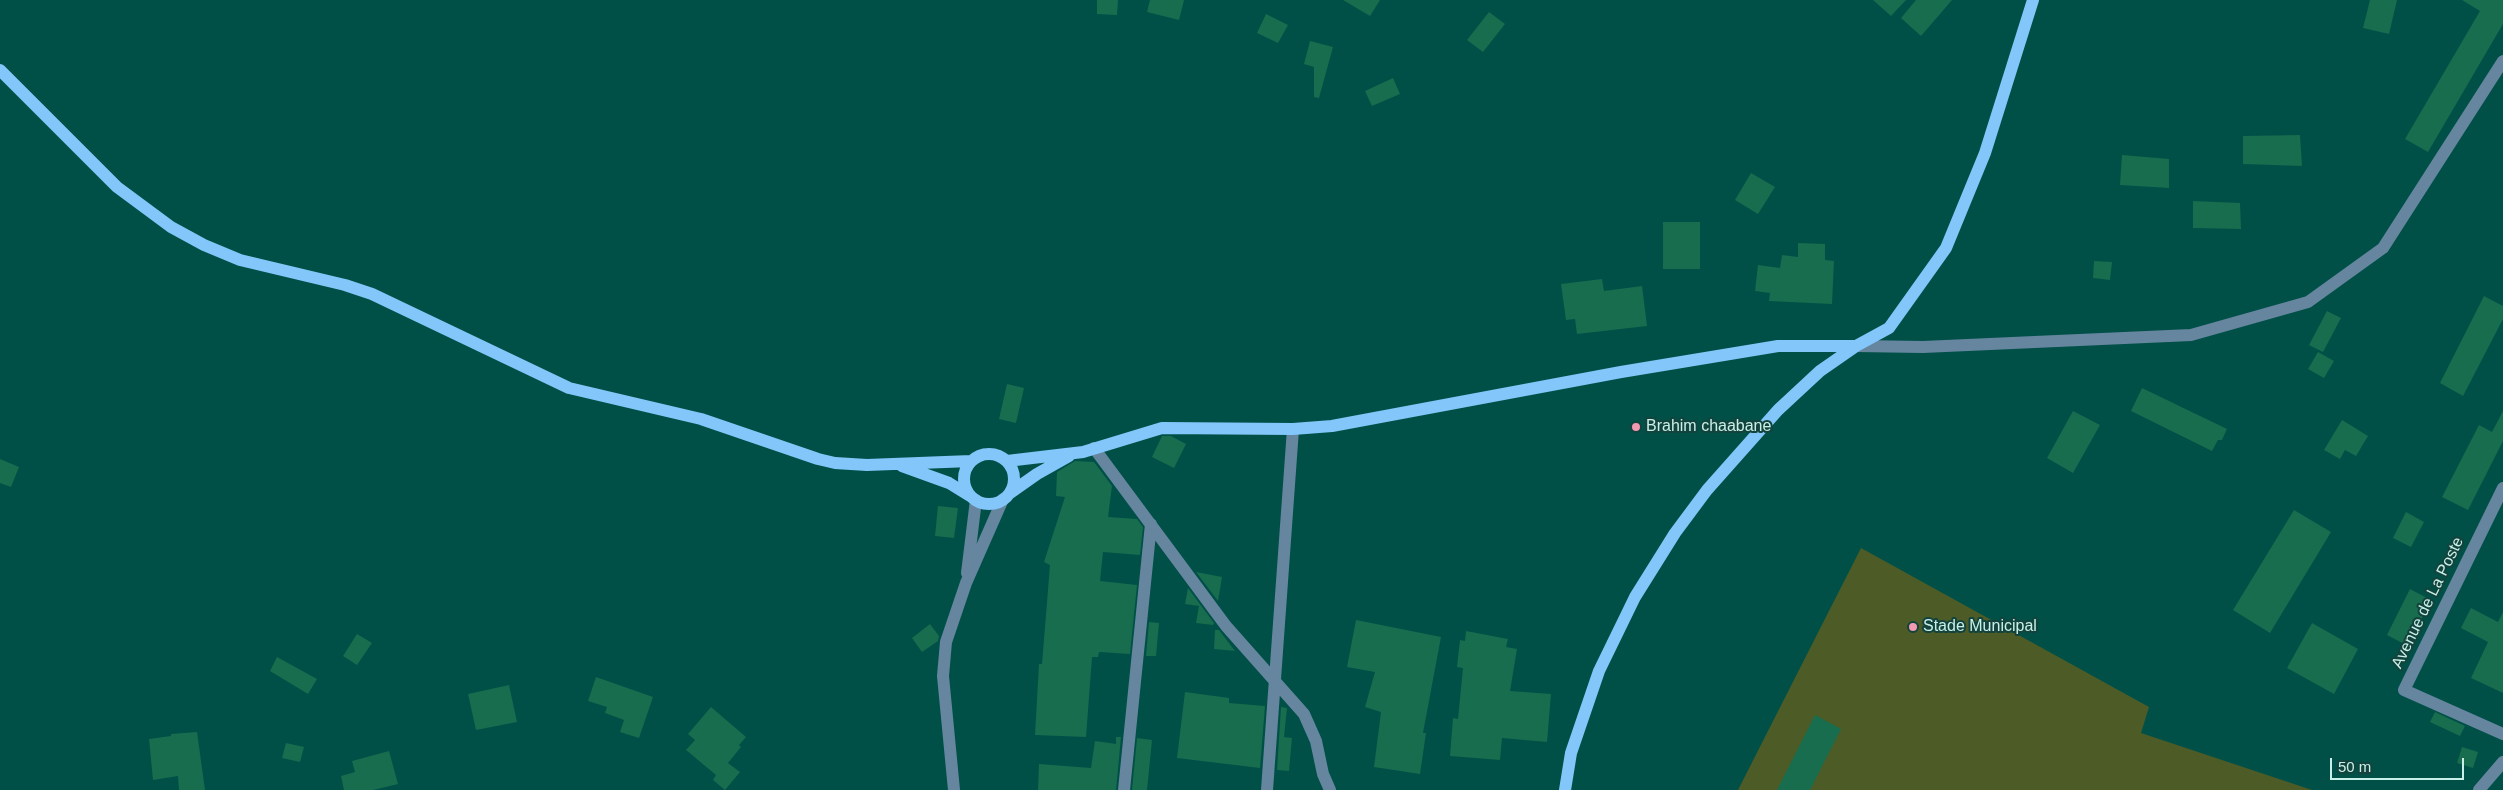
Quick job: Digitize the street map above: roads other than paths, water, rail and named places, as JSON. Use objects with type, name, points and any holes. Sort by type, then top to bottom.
[{"type":"main road","points":[[1565,790],[1571,753],[1599,671],[1635,597],[1675,533],[1707,490],[1778,410],[1820,371],[1856,346],[1889,328],[1946,248],[1985,154],[2033,0]]},
{"type":"main road","points":[[0,70],[117,187],[171,227],[204,244],[240,260],[345,285],[372,294],[569,388],[701,419],[818,459],[851,464],[971,461],[989,454],[1007,461],[1073,454],[1162,428],[1293,429],[1332,426],[1621,372],[1778,346],[1856,346]]},
{"type":"main road","points":[[895,464],[949,483],[973,498],[990,504],[1006,497],[1037,474],[1073,454]]},
{"type":"main road","points":[[971,461],[966,469],[964,478],[966,488],[973,498]]},
{"type":"main road","points":[[1006,497],[1014,478],[1007,461]]},
{"type":"street","points":[[1856,346],[1923,347],[2191,335],[2308,302],[2383,248],[2503,61]]},
{"type":"street","points":[[1267,790],[1293,429]]},
{"type":"street","points":[[1094,448],[1226,626],[1304,714],[1316,741],[1323,774],[1330,790]]},
{"type":"street","name":"Avenue de La Poste","points":[[2503,488],[2404,690],[2503,734]]},
{"type":"street","points":[[954,790],[944,693],[944,658],[950,625],[966,583],[1006,497]]},
{"type":"street","points":[[966,583],[973,498]]},
{"type":"street","points":[[1124,790],[1152,524]]},
{"type":"street","points":[[2480,790],[2503,762]]},
{"type":"place","name":"Brahim chaabane","points":[[1636,427]]},
{"type":"place","name":"Stade Municipal","points":[[1913,627]]}]
